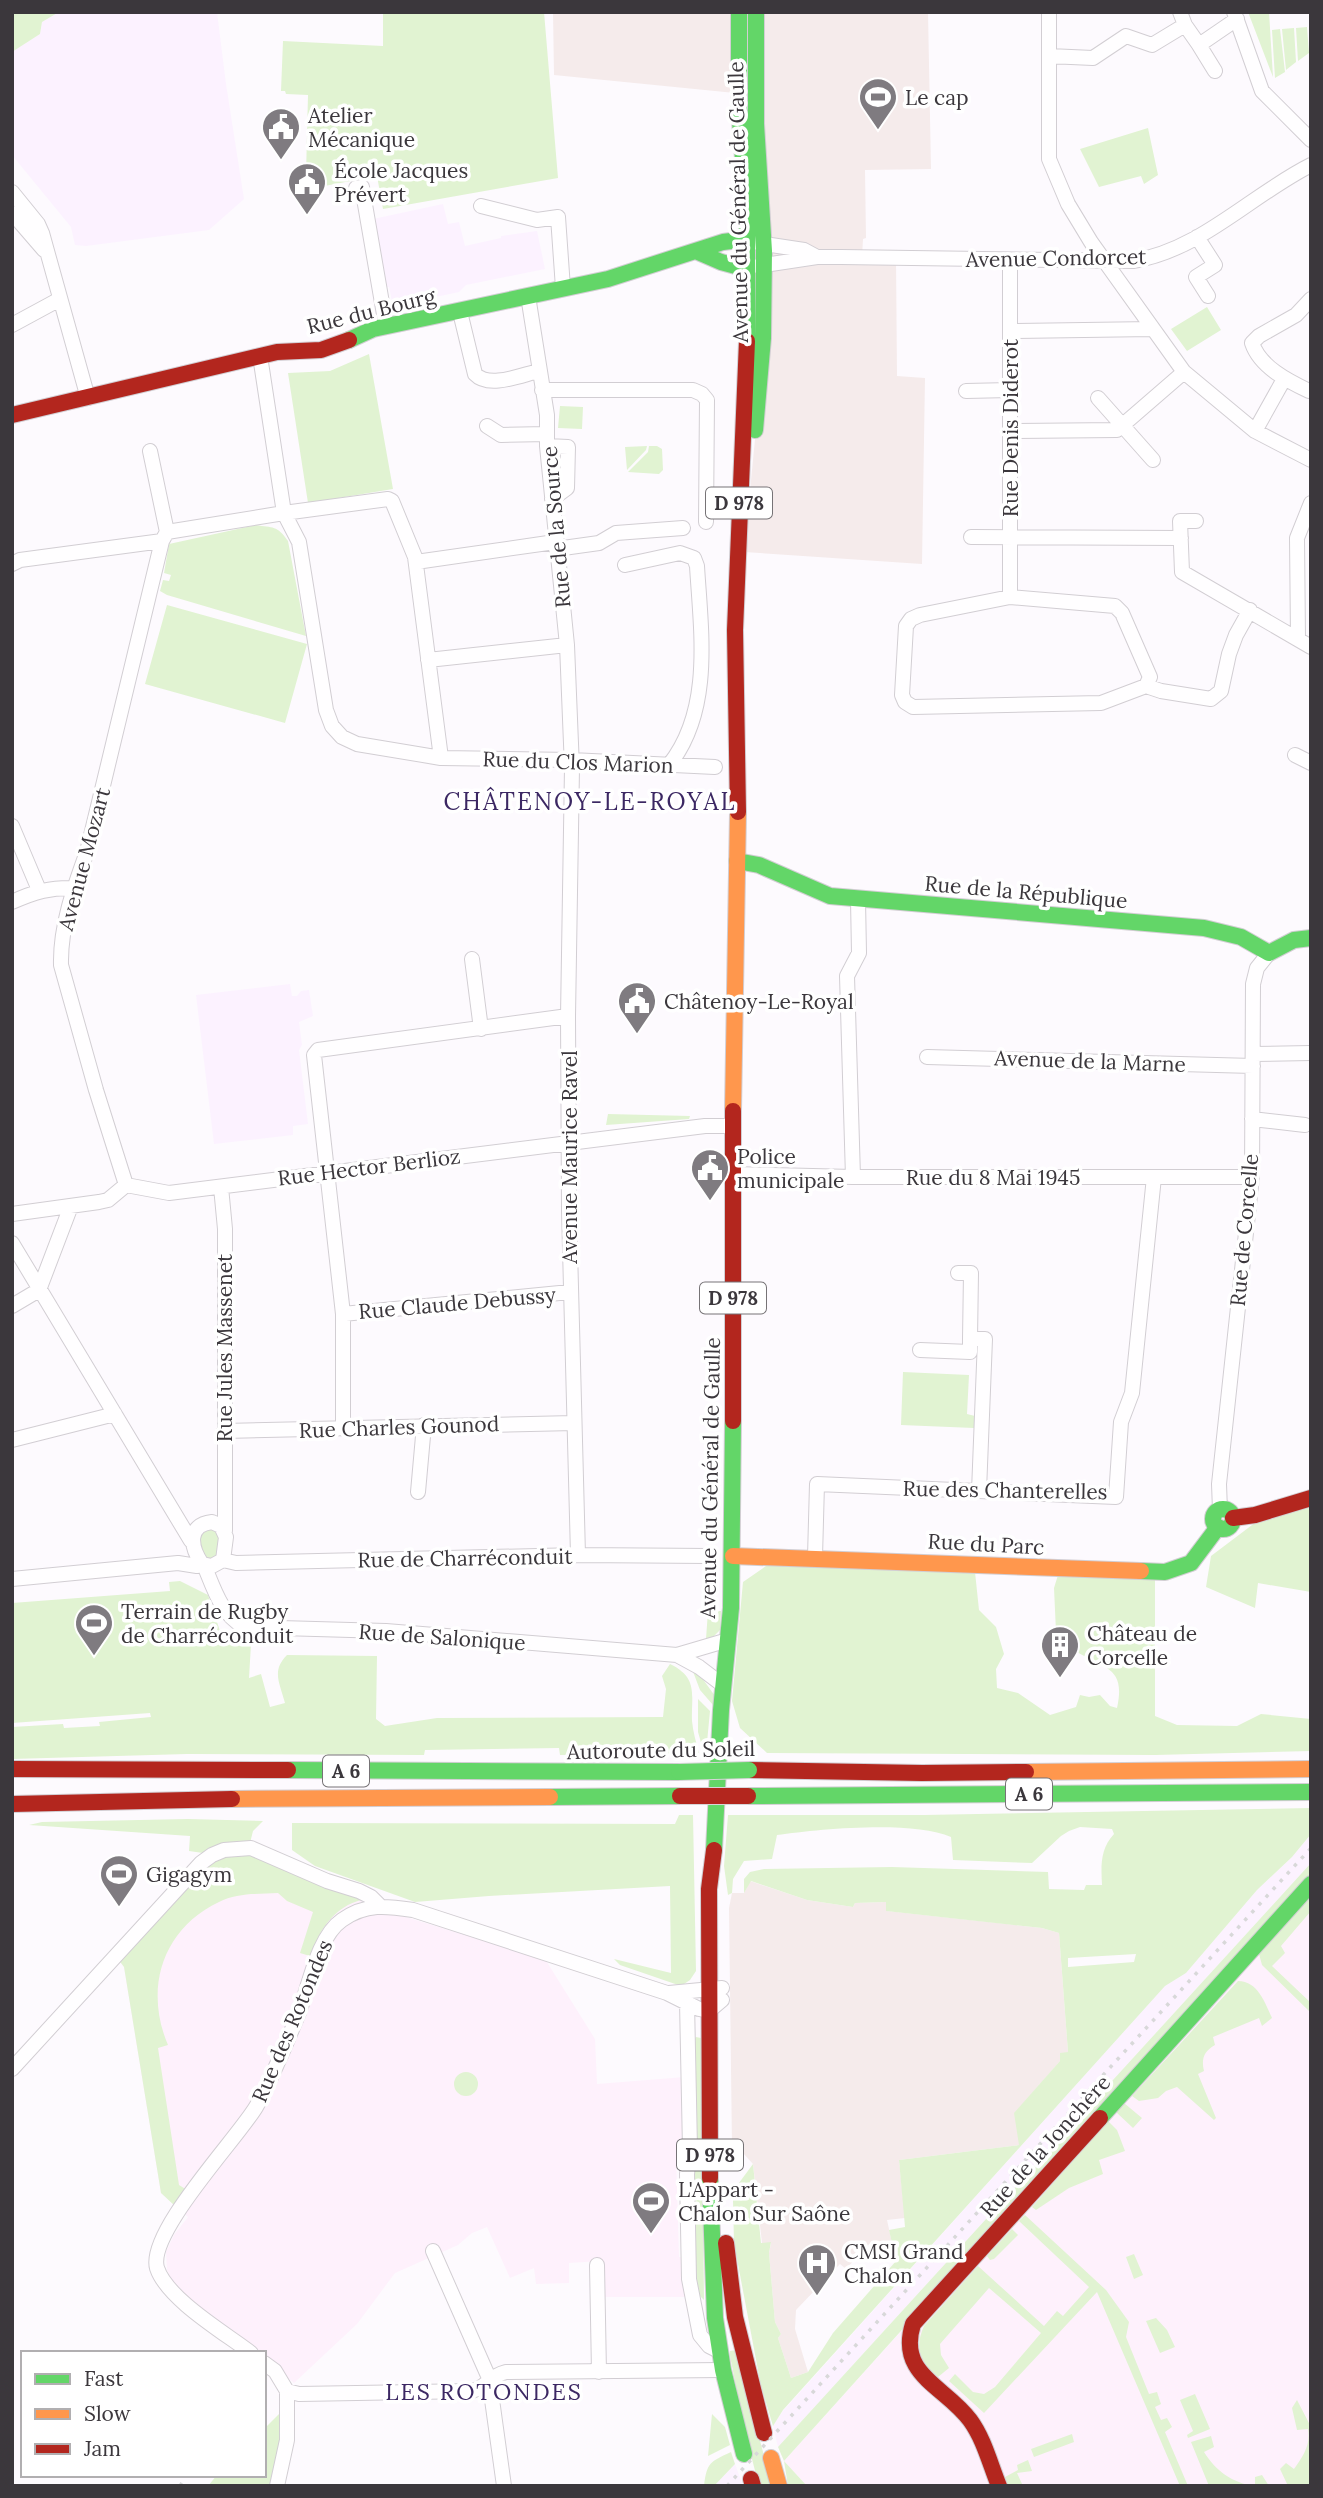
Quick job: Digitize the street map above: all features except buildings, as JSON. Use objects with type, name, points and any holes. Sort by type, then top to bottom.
[{"type":"main road","name":"Avenue du Général de Gaulle","points":[[739,12],[739,108],[747,239],[747,338],[735,630],[736,749],[739,767]]},
{"type":"main road","name":"Avenue du Général de Gaulle","points":[[716,1997],[709,1888],[714,1853],[733,1556],[733,1126],[739,767],[744,742],[747,552],[752,450],[764,338],[764,246],[756,114],[756,12]]},
{"type":"main road","name":"Rue du Bourg","points":[[12,415],[278,352],[321,350],[337,346],[373,329],[608,279],[723,242],[747,239]]},
{"type":"main road","points":[[698,251],[721,262],[747,268]]},
{"type":"main road","name":"Rue de la République","points":[[737,861],[750,861],[830,897],[1192,927],[1246,938],[1269,953]]},
{"type":"main road","points":[[1269,953],[1282,944],[1303,938],[1311,939]]},
{"type":"main road","points":[[1227,1514],[1255,1515],[1311,1498]]},
{"type":"main road","name":"Rue du Parc","points":[[733,1556],[1166,1572],[1191,1563],[1217,1527],[1228,1528],[1227,1514]]},
{"type":"main road","name":"Autoroute du Soleil","points":[[12,1769],[748,1770],[936,1773],[1311,1769]]},
{"type":"main road","name":"A 6","points":[[12,1804],[197,1799],[1311,1792]]},
{"type":"main road","name":"Rue de la Jonchère","points":[[999,2486],[969,2419],[909,2356],[907,2344],[913,2324],[1311,1884]]},
{"type":"main road","name":"D 978","points":[[716,1997],[710,2179],[715,2318],[723,2370],[744,2454]]},
{"type":"main road","name":"D 978","points":[[716,1997],[729,2286],[764,2433]]},
{"type":"main road","points":[[771,2458],[779,2486]]},
{"type":"street","points":[[1049,12],[1048,159],[1068,204],[1184,372],[1255,431],[1311,460]]},
{"type":"street","points":[[1199,45],[1235,16],[1262,91],[1311,140]]},
{"type":"street","points":[[1049,56],[1093,58],[1126,36],[1152,45],[1182,19],[1215,71]]},
{"type":"street","name":"Avenue Condorcet","points":[[747,268],[817,257],[1133,261],[1154,258],[1197,237],[1311,165]]},
{"type":"street","points":[[356,188],[362,187],[386,326]]},
{"type":"street","points":[[12,192],[38,224],[88,398]]},
{"type":"street","points":[[481,206],[537,220],[558,217],[563,288]]},
{"type":"street","points":[[12,213],[47,254]]},
{"type":"street","points":[[1197,237],[1215,265],[1196,276],[1208,296]]},
{"type":"street","name":"Avenue Condorcet","points":[[747,239],[764,246],[804,250],[817,257]]},
{"type":"street","name":"Rue Denis Diderot","points":[[1010,260],[1010,597]]},
{"type":"street","name":"Rue de la Source","points":[[528,296],[547,415],[556,546],[567,645],[571,760]]},
{"type":"street","points":[[12,325],[60,299]]},
{"type":"street","points":[[1309,391],[1284,379],[1255,352],[1252,343],[1259,336],[1296,315],[1311,299]]},
{"type":"street","points":[[460,312],[475,374],[479,378],[491,381],[539,372]]},
{"type":"street","points":[[1010,331],[1152,329]]},
{"type":"street","name":"Rue du Clos Marion","points":[[260,356],[284,513],[299,542],[324,700],[332,726],[342,737],[356,744],[441,758],[571,760],[607,768],[715,766]]},
{"type":"street","points":[[1010,431],[1112,431],[1123,426],[1184,372]]},
{"type":"street","points":[[1255,431],[1284,379]]},
{"type":"street","points":[[542,390],[693,390],[702,394],[707,400],[706,522]]},
{"type":"street","points":[[965,391],[1010,390]]},
{"type":"street","points":[[1098,398],[1153,460]]},
{"type":"street","points":[[487,426],[501,435],[547,440],[568,447],[567,488],[552,499]]},
{"type":"street","points":[[150,451],[165,536]]},
{"type":"street","points":[[12,564],[20,560],[284,513],[388,499],[393,501],[416,562],[441,758]]},
{"type":"street","points":[[1298,638],[1297,538],[1311,503]]},
{"type":"street","points":[[1196,521],[1180,521],[1182,572],[1311,647]]},
{"type":"street","points":[[416,562],[599,543],[621,532],[683,528]]},
{"type":"street","name":"Avenue Mozart","points":[[126,1185],[61,965],[63,938],[75,888],[87,852],[165,536]]},
{"type":"street","points":[[971,537],[1181,538]]},
{"type":"street","points":[[625,565],[680,553],[694,558],[697,566],[701,645],[697,707],[693,726],[685,743],[669,765]]},
{"type":"street","points":[[1146,686],[1150,677],[1122,613],[1115,606],[1010,597],[920,615],[911,619],[906,626],[902,695],[905,702],[913,707],[1101,703],[1146,686],[1203,699],[1221,691],[1223,673],[1236,635],[1250,610]]},
{"type":"street","points":[[428,660],[567,645]]},
{"type":"street","points":[[1295,755],[1311,762]]},
{"type":"street","name":"Avenue Maurice Ravel","points":[[571,760],[568,1016],[570,1292],[578,1555]]},
{"type":"street","points":[[12,826],[39,890]]},
{"type":"street","points":[[12,902],[39,890],[54,887],[75,888]]},
{"type":"street","points":[[853,1177],[847,976],[859,953],[858,900]]},
{"type":"street","name":"Rue de Corcelle","points":[[1227,1514],[1219,1484],[1252,1177],[1253,984],[1257,968],[1269,953]]},
{"type":"street","points":[[472,959],[481,1028]]},
{"type":"street","points":[[343,1428],[343,1314],[314,1055],[318,1051],[568,1016]]},
{"type":"street","name":"Avenue de la Marne","points":[[927,1057],[1253,1060],[1311,1053]]},
{"type":"street","points":[[1252,1119],[1305,1125]]},
{"type":"street","name":"Rue Hector Berlioz","points":[[126,1185],[169,1193],[717,1125],[733,1126]]},
{"type":"street","name":"Rue du 8 Mai 1945","points":[[733,1174],[853,1177],[1252,1177]]},
{"type":"street","name":"Rue des Chanterelles","points":[[816,1558],[817,1484],[1116,1497],[1121,1422],[1132,1393],[1154,1177]]},
{"type":"street","points":[[12,1214],[108,1200],[126,1185]]},
{"type":"street","name":"Rue Jules Massenet","points":[[212,1563],[225,1531],[225,1229],[221,1187]]},
{"type":"street","points":[[12,1306],[39,1290],[71,1206]]},
{"type":"street","name":"Rue de Salonique","points":[[12,1243],[192,1546],[212,1563],[216,1595],[232,1621],[244,1627],[386,1631],[677,1655],[728,1640]]},
{"type":"street","points":[[920,1350],[970,1352],[971,1273],[958,1273]]},
{"type":"street","name":"Rue Claude Debussy","points":[[343,1314],[570,1292]]},
{"type":"street","points":[[970,1339],[985,1339],[979,1491]]},
{"type":"street","points":[[12,1440],[115,1414]]},
{"type":"street","name":"Rue Charles Gounod","points":[[224,1431],[573,1423]]},
{"type":"street","points":[[418,1492],[424,1425]]},
{"type":"street","points":[[178,1563],[192,1546],[192,1535],[224,1510]]},
{"type":"street","points":[[177,1519],[220,1526],[225,1531]]},
{"type":"street","name":"Rue de Charréconduit","points":[[12,1579],[178,1563],[197,1566],[212,1563],[578,1555],[709,1556]]},
{"type":"street","points":[[699,1667],[701,1648]]},
{"type":"street","name":"Rue de Salonique","points":[[677,1655],[724,1686]]},
{"type":"street","points":[[12,2069],[201,1863],[212,1855],[224,1850],[251,1848],[371,1897],[379,1905]]},
{"type":"street","name":"Rue des Rotondes","points":[[248,2351],[176,2297],[156,2266],[158,2244],[179,2210],[256,2107],[298,2014],[320,1951],[333,1928],[352,1914],[379,1905],[414,1910],[688,2002],[716,1997]]},
{"type":"street","name":"Rue des Rotondes","points":[[667,1993],[716,1997]]},
{"type":"street","points":[[688,2002],[689,2279],[700,2335],[706,2344],[719,2351]]},
{"type":"street","points":[[433,2251],[489,2378],[504,2486]]},
{"type":"street","points":[[597,2265],[599,2372]]},
{"type":"street","points":[[266,2364],[275,2371],[287,2390],[287,2440],[277,2486]]},
{"type":"street","points":[[287,2390],[299,2394],[472,2391],[482,2388],[489,2378],[506,2372],[723,2370]]},
{"type":"shaded area","points":[[59,12],[217,12],[244,199],[209,230],[86,246],[75,245],[71,227],[12,155],[12,52],[40,34],[42,22]]},
{"type":"shaded area","points":[[553,12],[928,12],[931,169],[865,170],[866,238],[863,239],[862,257],[896,258],[897,376],[925,378],[922,564],[744,552],[760,388],[755,95],[554,75]]},
{"type":"shaded area","points":[[443,204],[448,224],[459,222],[465,246],[501,236],[537,231],[545,269],[466,285],[459,292],[393,306],[389,287],[386,287],[373,219]]},
{"type":"shaded area","points":[[290,984],[292,996],[309,990],[313,1016],[299,1022],[302,1045],[299,1050],[308,1124],[293,1126],[293,1135],[214,1144],[196,995]]},
{"type":"shaded area","points":[[1311,1834],[1311,1863],[778,2447],[773,2426],[783,2411],[1165,1986],[1186,1973],[1257,1890],[1292,1857]]},
{"type":"shaded area","points":[[197,1871],[346,1892],[389,1912],[545,1959],[595,2039],[597,2084],[685,2077],[682,2110],[685,2152],[676,2154],[679,2257],[687,2258],[688,2297],[602,2297],[601,2261],[569,2263],[569,2283],[536,2284],[534,2268],[510,2278],[487,2227],[472,2233],[458,2245],[395,2273],[357,2324],[294,2383],[266,2360],[266,2351],[255,2351],[183,2294],[173,2283],[167,2270],[166,2252],[174,2235],[188,2217],[161,2193],[124,1967],[118,1959]]},
{"type":"shaded area","points":[[750,1881],[807,1900],[853,1907],[855,1903],[886,1902],[887,1911],[1042,1928],[1059,1933],[1068,2052],[1015,2113],[1020,2145],[899,2160],[905,2218],[887,2220],[896,2261],[872,2241],[846,2269],[840,2264],[796,2310],[795,2329],[808,2372],[791,2378],[778,2338],[781,2334],[775,2322],[769,2253],[771,2243],[762,2243],[753,2164],[743,2153],[738,2154],[732,2147],[729,1908],[732,1893],[744,1893]]},
{"type":"shaded area","points":[[1311,1895],[1311,2486],[807,2486],[784,2461],[905,2327],[1157,2070]]},
{"type":"shaded area","points":[[735,2464],[742,2483],[740,2486],[714,2486]]},
{"type":"green space","points":[[12,12],[59,12],[42,22],[40,34],[12,52]]},
{"type":"green space","points":[[383,12],[544,12],[558,178],[383,209],[377,176],[314,188],[306,175],[308,95],[286,94],[281,91],[283,41],[383,46]]},
{"type":"green space","points":[[1248,12],[1269,12],[1273,77]]},
{"type":"green space","points":[[1307,27],[1309,53],[1298,61],[1296,28]]},
{"type":"green space","points":[[1294,28],[1296,62],[1286,70],[1282,29]]},
{"type":"green space","points":[[1280,29],[1285,72],[1275,78],[1272,30]]},
{"type":"green space","points":[[1148,128],[1158,175],[1144,184],[1141,176],[1099,187],[1080,149]]},
{"type":"green space","points":[[1207,307],[1221,330],[1187,351],[1171,329]]},
{"type":"green space","points":[[369,354],[393,489],[308,503],[288,373],[330,371]]},
{"type":"green space","points":[[560,406],[583,407],[582,429],[558,428]]},
{"type":"green space","points":[[647,446],[646,450],[627,470],[625,447]]},
{"type":"green space","points":[[649,446],[662,449],[663,470],[659,474],[628,472],[648,452]]},
{"type":"green space","points":[[256,525],[278,530],[288,541],[306,636],[160,591],[163,580],[169,581],[171,575],[164,573],[169,544]]},
{"type":"green space","points":[[167,605],[307,644],[285,723],[145,684]]},
{"type":"green space","points":[[608,1114],[690,1116],[689,1119],[606,1125]]},
{"type":"green space","points":[[903,1372],[969,1375],[967,1414],[975,1416],[974,1428],[901,1425]]},
{"type":"green space","points":[[1311,1505],[1311,1592],[1258,1583],[1255,1608],[1206,1587],[1211,1556],[1260,1519]]},
{"type":"green space","points":[[210,1528],[220,1535],[216,1560],[203,1558],[198,1534]]},
{"type":"green space","points":[[769,1564],[975,1572],[979,1610],[996,1627],[1004,1654],[996,1669],[997,1688],[1018,1693],[1050,1715],[1076,1707],[1080,1695],[1100,1695],[1110,1706],[1117,1708],[1119,1695],[1116,1677],[1111,1671],[1074,1650],[1056,1632],[1054,1588],[1058,1575],[1155,1579],[1155,1716],[1177,1725],[1237,1726],[1261,1714],[1311,1719],[1311,1751],[1155,1755],[767,1753],[740,1728],[732,1701],[743,1582]]},
{"type":"green space","points":[[180,1581],[208,1595],[224,1643],[251,1644],[249,1678],[261,1674],[270,1707],[285,1703],[278,1672],[287,1655],[377,1656],[376,1719],[385,1726],[437,1718],[663,1717],[666,1689],[662,1676],[670,1664],[686,1675],[692,1688],[692,1725],[699,1753],[560,1755],[559,1748],[425,1750],[424,1755],[187,1754],[12,1759],[12,1727],[63,1724],[64,1728],[100,1726],[99,1722],[151,1717],[150,1713],[12,1723],[12,1603],[170,1591],[169,1582]]},
{"type":"green space","points":[[708,1611],[721,1611],[720,1630],[711,1639],[706,1639]]},
{"type":"green space","points":[[692,1669],[697,1671],[715,1696],[713,1705],[700,1690]]},
{"type":"green space","points":[[698,1699],[710,1711],[706,1753],[698,1732]]},
{"type":"green space","points":[[1311,1808],[1311,1834],[1292,1857],[1257,1890],[1186,1973],[1165,1986],[783,2410],[773,2426],[761,2386],[734,2243],[733,2200],[736,2187],[753,2164],[761,2243],[771,2242],[769,2253],[775,2322],[781,2334],[778,2338],[791,2378],[808,2372],[833,2333],[896,2261],[889,2230],[905,2227],[899,2160],[1019,2145],[1014,2113],[1060,2061],[1060,2053],[1068,2052],[1059,1933],[1042,1928],[886,1911],[886,1902],[855,1903],[853,1907],[807,1900],[751,1881],[744,1893],[744,1879],[750,1872],[764,1869],[892,1867],[1048,1872],[1049,1889],[1084,1890],[1086,1885],[1102,1885],[1102,1858],[1114,1834],[1112,1829],[1080,1827],[1069,1831],[1032,1863],[953,1860],[951,1837],[914,1829],[866,1827],[777,1835],[772,1859],[744,1861],[733,1879],[732,1893],[728,1895],[724,1866],[728,1815],[924,1815]],"holes":[[[1136,1954],[1134,1962],[1068,1967],[1068,1958]]]},
{"type":"green space","points":[[679,1815],[693,1815],[696,1971],[690,1980],[681,1986],[620,1965],[614,1959],[671,1973],[670,1886],[415,1902],[315,1866],[292,1850],[292,1823],[675,1824]]},
{"type":"green space","points":[[188,1819],[263,1821],[253,1831],[250,1843],[203,1853],[189,1851],[190,1836],[29,1825],[42,1822]]},
{"type":"green space","points":[[241,1851],[365,1898],[348,1905],[329,1920],[310,1956],[300,1953],[313,1912],[287,1901],[278,1893],[240,1895],[219,1902],[199,1914],[171,1944],[163,1963],[158,2003],[168,2045],[158,2048],[179,2185],[187,2190],[175,2206],[161,2193],[124,1967],[118,1959],[206,1864]]},
{"type":"green space","points":[[1311,1863],[1311,1875],[784,2461],[778,2447]]},
{"type":"green space","points":[[1311,1895],[1311,1911],[1281,1946],[1285,1953],[1272,1966],[1311,2003],[1311,2013],[1262,1965],[1259,1954]]},
{"type":"green space","points":[[1238,1981],[1256,1989],[1272,2018],[1262,2026],[1259,2018],[1213,2037],[1215,2045],[1206,2053],[1203,2059],[1204,2071],[1198,2074],[1216,2118],[1214,2120],[1177,2087],[1158,2098],[1139,2101],[1132,2096]]},
{"type":"green space","points":[[696,2037],[701,2038],[704,2300],[699,2295],[695,2279]]},
{"type":"green space","points":[[466,2072],[474,2076],[478,2084],[474,2092],[466,2096],[458,2092],[454,2084],[458,2076]]},
{"type":"green space","points":[[1124,2103],[1142,2118],[1133,2128],[1116,2112]]},
{"type":"green space","points":[[1108,2121],[1117,2130],[1125,2151],[1099,2160],[1103,2174],[1069,2188],[1036,2210],[1032,2207]]},
{"type":"green space","points":[[1025,2215],[1106,2290],[1129,2322],[1126,2337],[1149,2394],[1157,2392],[1161,2404],[1155,2407],[1161,2420],[1167,2418],[1172,2427],[1165,2432],[1188,2486],[1180,2486],[1097,2292],[984,2413],[949,2381],[955,2374],[973,2392],[984,2394],[995,2387],[1041,2333],[989,2288],[940,2344],[941,2355],[949,2368],[938,2377],[923,2360],[919,2341],[924,2326],[978,2266],[1044,2326],[1057,2311],[1063,2316],[1089,2287],[1019,2221]]},
{"type":"green space","points":[[1012,2229],[1018,2235],[990,2260],[987,2256]]},
{"type":"green space","points":[[1134,2254],[1143,2275],[1134,2279],[1126,2257]]},
{"type":"green space","points":[[1156,2318],[1167,2330],[1175,2347],[1160,2353],[1146,2321]]},
{"type":"green space","points":[[736,2350],[772,2486],[759,2486],[730,2356],[730,2351]]},
{"type":"green space","points":[[1195,2394],[1210,2429],[1188,2438],[1187,2435],[1193,2431],[1180,2400]]},
{"type":"green space","points":[[1297,2400],[1311,2427],[1311,2486],[1288,2486],[1280,2469],[1286,2463],[1294,2469],[1307,2445],[1308,2429],[1297,2430],[1292,2408]]},
{"type":"green space","points":[[280,2413],[280,2451],[273,2486],[208,2486],[215,2477],[266,2477],[266,2427]]},
{"type":"green space","points":[[712,2414],[725,2427],[730,2445],[708,2456]]},
{"type":"green space","points":[[1072,2434],[1074,2442],[1034,2457],[1031,2449]]},
{"type":"green space","points":[[1211,2436],[1214,2447],[1204,2452],[1214,2465],[1232,2479],[1255,2486],[1209,2486],[1191,2442]]},
{"type":"green space","points":[[731,2452],[735,2464],[714,2486],[704,2486],[711,2464]]},
{"type":"green space","points":[[1028,2460],[1032,2471],[1017,2473],[1023,2486],[1008,2486],[1005,2477],[1018,2470],[1017,2465]]},
{"type":"green space","points":[[784,2461],[807,2486],[788,2486]]},
{"type":"green space","points":[[1262,2475],[1269,2486],[1255,2486],[1255,2477]]},
{"type":"railway","points":[[727,2486],[1311,1848]]},
{"type":"railway","points":[[180,2486],[186,2477]]},
{"type":"traffic: fast","points":[[739,12],[739,108],[747,209],[747,341]]},
{"type":"traffic: fast","points":[[755,430],[763,338],[764,251],[756,124],[756,12]]},
{"type":"traffic: fast","points":[[349,340],[373,329],[608,279],[723,242],[747,239]]},
{"type":"traffic: fast","points":[[698,252],[747,269]]},
{"type":"traffic: fast","points":[[737,861],[759,865],[830,896],[1204,928],[1241,937],[1269,953],[1294,940],[1311,938]]},
{"type":"traffic: fast","points":[[714,1850],[721,1710],[731,1608],[733,1421]]},
{"type":"traffic: fast","points":[[1223,1509],[1230,1512],[1233,1519],[1230,1526],[1223,1529],[1216,1526],[1213,1519],[1216,1512],[1223,1509]]},
{"type":"traffic: fast","points":[[1141,1571],[1165,1572],[1191,1563],[1218,1527]]},
{"type":"traffic: fast","points":[[288,1770],[679,1772]]},
{"type":"traffic: fast","points":[[679,1772],[749,1770]]},
{"type":"traffic: fast","points":[[748,1796],[1311,1792]]},
{"type":"traffic: fast","points":[[550,1797],[680,1796]]},
{"type":"traffic: fast","points":[[1100,2118],[1311,1884]]},
{"type":"traffic: fast","points":[[710,2178],[715,2318],[723,2370],[744,2454]]},
{"type":"traffic: slow","points":[[733,1111],[738,812]]},
{"type":"traffic: slow","points":[[733,1556],[1141,1571]]},
{"type":"traffic: slow","points":[[1026,1772],[1311,1769]]},
{"type":"traffic: slow","points":[[232,1799],[550,1797]]},
{"type":"traffic: slow","points":[[771,2458],[779,2486]]},
{"type":"traffic: jam","points":[[12,415],[277,352],[321,350],[349,340]]},
{"type":"traffic: jam","points":[[738,812],[735,630],[747,341]]},
{"type":"traffic: jam","points":[[733,1111],[733,1421]]},
{"type":"traffic: jam","points":[[1233,1518],[1255,1515],[1311,1498]]},
{"type":"traffic: jam","points":[[12,1769],[288,1770]]},
{"type":"traffic: jam","points":[[749,1770],[1026,1772]]},
{"type":"traffic: jam","points":[[680,1796],[748,1796]]},
{"type":"traffic: jam","points":[[12,1804],[232,1799]]},
{"type":"traffic: jam","points":[[710,2178],[709,1889],[714,1850]]},
{"type":"traffic: jam","points":[[999,2486],[975,2427],[960,2408],[917,2368],[910,2341],[913,2324],[1100,2118]]},
{"type":"traffic: jam","points":[[726,2243],[735,2317],[764,2433]]},
{"type":"traffic: jam","points":[[751,2479],[753,2486]]},
{"type":"place","name":"Le cap","points":[[878,131]]},
{"type":"place","name":"Atelier Mécanique","points":[[281,161]]},
{"type":"place","name":"École Jacques Prévert","points":[[307,216]]},
{"type":"place","name":"Châtenoy-Le-Royal","points":[[637,1035]]},
{"type":"place","name":"Police municipale","points":[[710,1202]]},
{"type":"place","name":"Terrain de Rugby de Charréconduit","points":[[94,1657]]},
{"type":"place","name":"Château de Corcelle","points":[[1060,1679]]},
{"type":"place","name":"Gigagym","points":[[119,1908]]},
{"type":"place","name":"L'Appart - Chalon Sur Saône","points":[[651,2235]]},
{"type":"place","name":"CMSI Grand Chalon","points":[[817,2297]]},
{"type":"district","name":"CHÂTENOY-LE-ROYAL","points":[[590,801]]},
{"type":"district","name":"LES ROTONDES","points":[[484,2391]]}]
